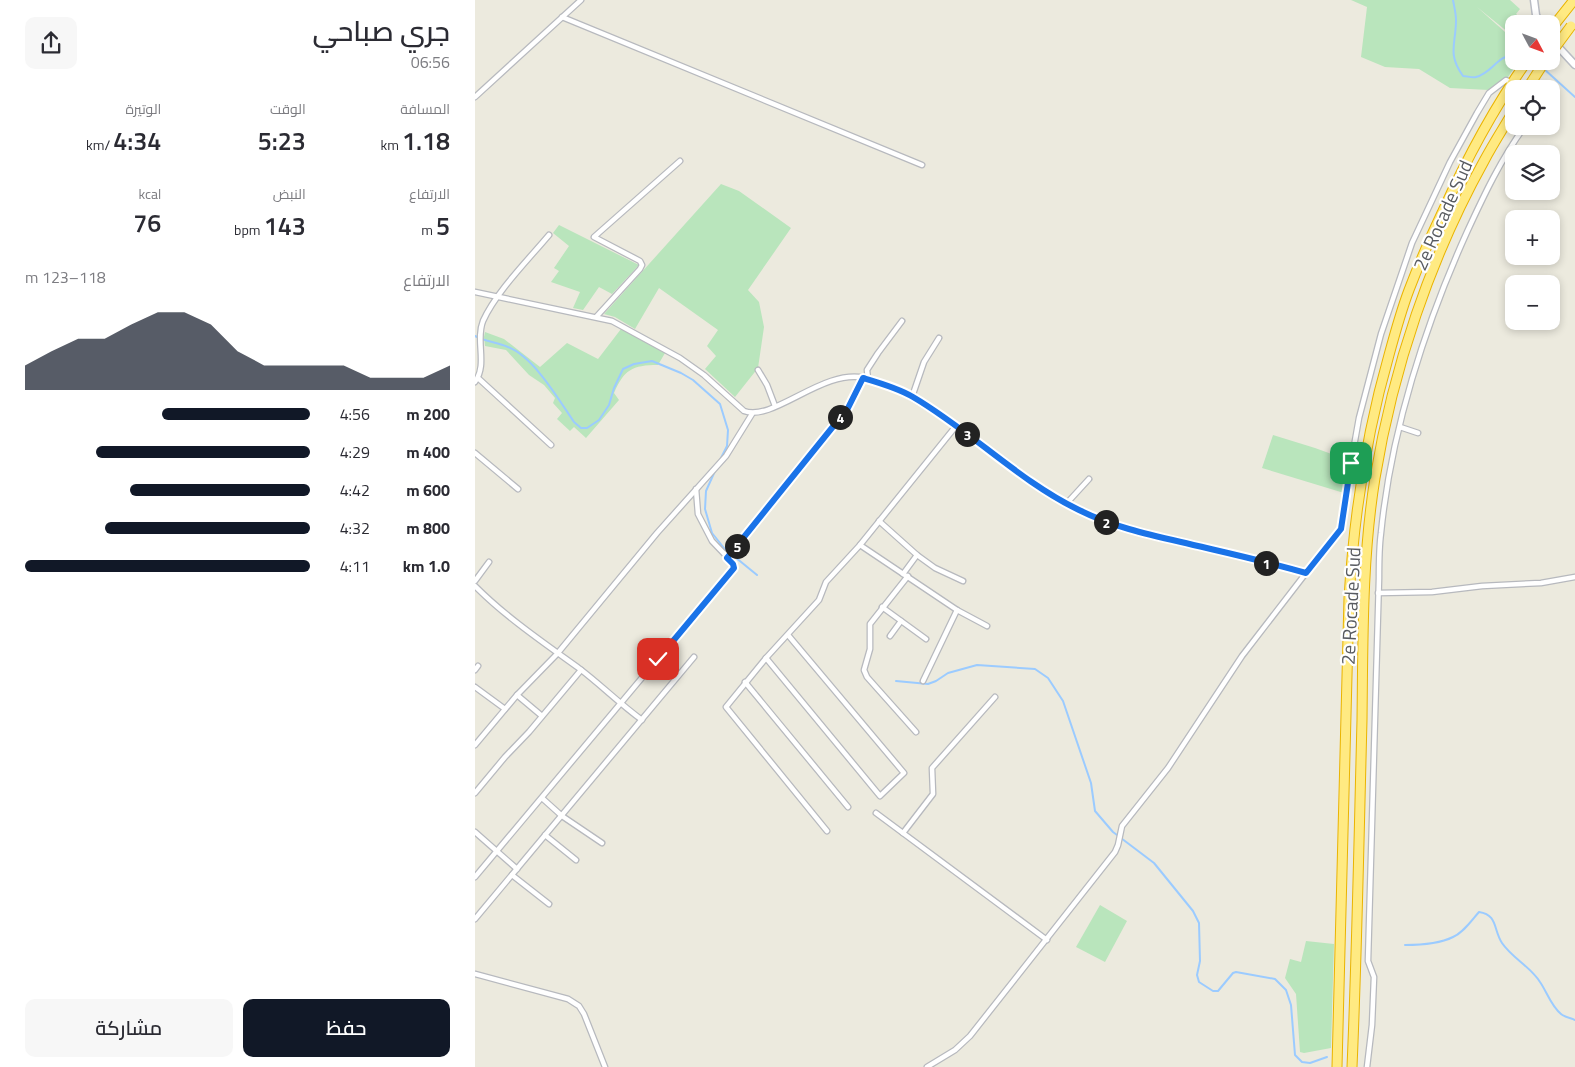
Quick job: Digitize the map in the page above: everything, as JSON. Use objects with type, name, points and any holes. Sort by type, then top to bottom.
[{"type":"highway","points":[[1560,18],[1574,0]]},
{"type":"highway","points":[[1560,41],[1573,24]]},
{"type":"highway","name":"2e Rocade Sud","points":[[1337,1067],[1349,598],[1355,520],[1367,445],[1377,396],[1408,292],[1473,147],[1520,70]]},
{"type":"highway","name":"2e Rocade Sud","points":[[1353,1067],[1363,642],[1370,517],[1375,478],[1402,361],[1427,286],[1461,206],[1483,162],[1505,125]]},
{"type":"street","points":[[475,97],[581,0]]},
{"type":"street","points":[[1534,0],[1536,15]]},
{"type":"street","points":[[562,17],[922,165]]},
{"type":"street","points":[[1560,48],[1575,65]]},
{"type":"street","points":[[927,1067],[955,1050],[971,1036],[1115,852],[1123,826],[1179,753],[1242,656],[1341,529],[1359,418],[1381,334],[1412,243],[1450,162],[1489,93],[1506,80],[1514,79]]},
{"type":"street","points":[[1367,1067],[1372,1025],[1374,977],[1369,961],[1378,593],[1381,533],[1391,465],[1422,346],[1446,279],[1491,180],[1519,135]]},
{"type":"street","points":[[597,316],[642,265],[641,261],[594,237],[680,161]]},
{"type":"street","points":[[549,235],[498,297],[483,320],[479,346],[481,370],[477,380],[551,445]]},
{"type":"street","points":[[475,292],[597,316],[612,321],[680,358],[704,375],[744,412],[752,414],[844,376],[866,378],[912,397],[956,426],[1042,489],[1105,522],[1306,573]]},
{"type":"street","points":[[727,558],[848,408],[866,378],[867,370],[902,321]]},
{"type":"street","points":[[912,397],[922,373],[924,362],[939,338]]},
{"type":"street","points":[[758,370],[767,385],[775,406]]},
{"type":"street","points":[[475,745],[517,695],[557,654],[711,473],[725,456],[752,414]]},
{"type":"street","points":[[827,831],[726,707],[745,682],[819,600],[826,582],[860,545],[956,426]]},
{"type":"street","points":[[1400,427],[1418,433]]},
{"type":"street","points":[[475,453],[518,489]]},
{"type":"street","points":[[475,462],[480,458]]},
{"type":"street","points":[[1067,503],[1089,479]]},
{"type":"street","points":[[475,877],[734,568],[733,564],[712,542],[698,514],[696,489]]},
{"type":"street","points":[[879,521],[917,555],[935,568],[963,580]]},
{"type":"street","points":[[860,545],[957,610],[987,626]]},
{"type":"street","points":[[916,732],[865,674],[864,670],[870,649],[870,624],[917,555]]},
{"type":"street","points":[[475,581],[489,562]]},
{"type":"street","points":[[1378,593],[1432,592],[1482,586],[1541,583],[1575,577]]},
{"type":"street","points":[[475,586],[490,602],[557,654],[581,670],[620,704],[642,720]]},
{"type":"street","points":[[882,607],[927,639]]},
{"type":"street","points":[[923,681],[957,610]]},
{"type":"street","points":[[890,636],[901,621]]},
{"type":"street","points":[[766,658],[880,796],[904,773],[788,635]]},
{"type":"street","points":[[475,919],[694,658]]},
{"type":"street","points":[[475,793],[581,670]]},
{"type":"street","points":[[745,682],[847,807]]},
{"type":"street","points":[[475,687],[505,709]]},
{"type":"street","points":[[517,695],[543,716]]},
{"type":"street","points":[[903,833],[933,794],[932,768],[995,697]]},
{"type":"street","points":[[541,798],[562,816],[601,843]]},
{"type":"street","points":[[876,813],[1047,940]]},
{"type":"street","points":[[475,832],[517,869]]},
{"type":"street","points":[[545,835],[576,860]]},
{"type":"street","points":[[512,875],[549,904]]},
{"type":"street","points":[[475,974],[568,998],[579,1006],[584,1014],[605,1067]]},
{"type":"green space","points":[[1351,0],[1510,0],[1520,9],[1516,14],[1517,15],[1505,15],[1505,30],[1477,7],[1505,32],[1505,70],[1513,70],[1508,77],[1489,90],[1450,88],[1419,69],[1385,67],[1361,57],[1367,7]]},
{"type":"green space","points":[[721,184],[739,191],[791,228],[748,290],[759,302],[764,327],[758,368],[735,397],[705,369],[716,356],[707,346],[718,330],[659,288],[635,329],[615,317],[604,314]]},
{"type":"green space","points":[[559,225],[639,265],[612,294],[599,287],[583,310],[573,308],[580,292],[551,282],[559,271],[554,268],[569,246],[553,233]]},
{"type":"green space","points":[[621,329],[665,353],[658,365],[642,366],[625,374],[614,393],[619,400],[586,438],[574,427],[570,431],[557,419],[562,413],[553,403],[555,398],[544,385],[529,375],[506,350],[485,346],[484,337],[485,332],[504,339],[540,367],[567,343],[598,359]]},
{"type":"green space","points":[[1273,435],[1348,460],[1344,493],[1262,468]]},
{"type":"green space","points":[[1100,905],[1127,921],[1105,962],[1076,947]]},
{"type":"green space","points":[[1306,941],[1334,944],[1331,1048],[1304,1053],[1300,1052],[1296,994],[1285,978],[1290,959],[1301,962]]},
{"type":"waterway","points":[[1453,0],[1456,20],[1453,49],[1455,61],[1463,76],[1474,77],[1481,75],[1505,57]]},
{"type":"waterway","points":[[1545,70],[1575,97]]},
{"type":"waterway","points":[[475,336],[518,352],[536,369],[574,422],[581,428],[587,428],[599,420],[609,405],[614,388],[623,369],[634,364],[652,361],[681,373],[693,380],[720,404],[728,430],[727,446],[720,460]]},
{"type":"waterway","points":[[715,471],[706,491],[705,509],[712,533],[724,548],[757,575]]},
{"type":"waterway","points":[[896,681],[928,684],[948,673],[977,665],[1035,669],[1048,678],[1063,701],[1091,783],[1095,811],[1113,832],[1154,863],[1193,911],[1199,923],[1200,961],[1197,975],[1199,982],[1213,991],[1218,991],[1236,972],[1275,979],[1286,990],[1291,1005],[1295,1055],[1302,1062],[1310,1063],[1327,1057]]},
{"type":"waterway","points":[[1405,945],[1430,944],[1448,939],[1461,932],[1479,912],[1485,914],[1492,919],[1502,943],[1536,977],[1558,1011],[1564,1016],[1575,1020]]},
{"type":"route","points":[[658,659],[734,568],[727,558],[848,408],[863,378],[912,397],[962,430],[1042,489],[1078,510],[1105,522],[1306,573],[1341,529],[1351,463]]}]
